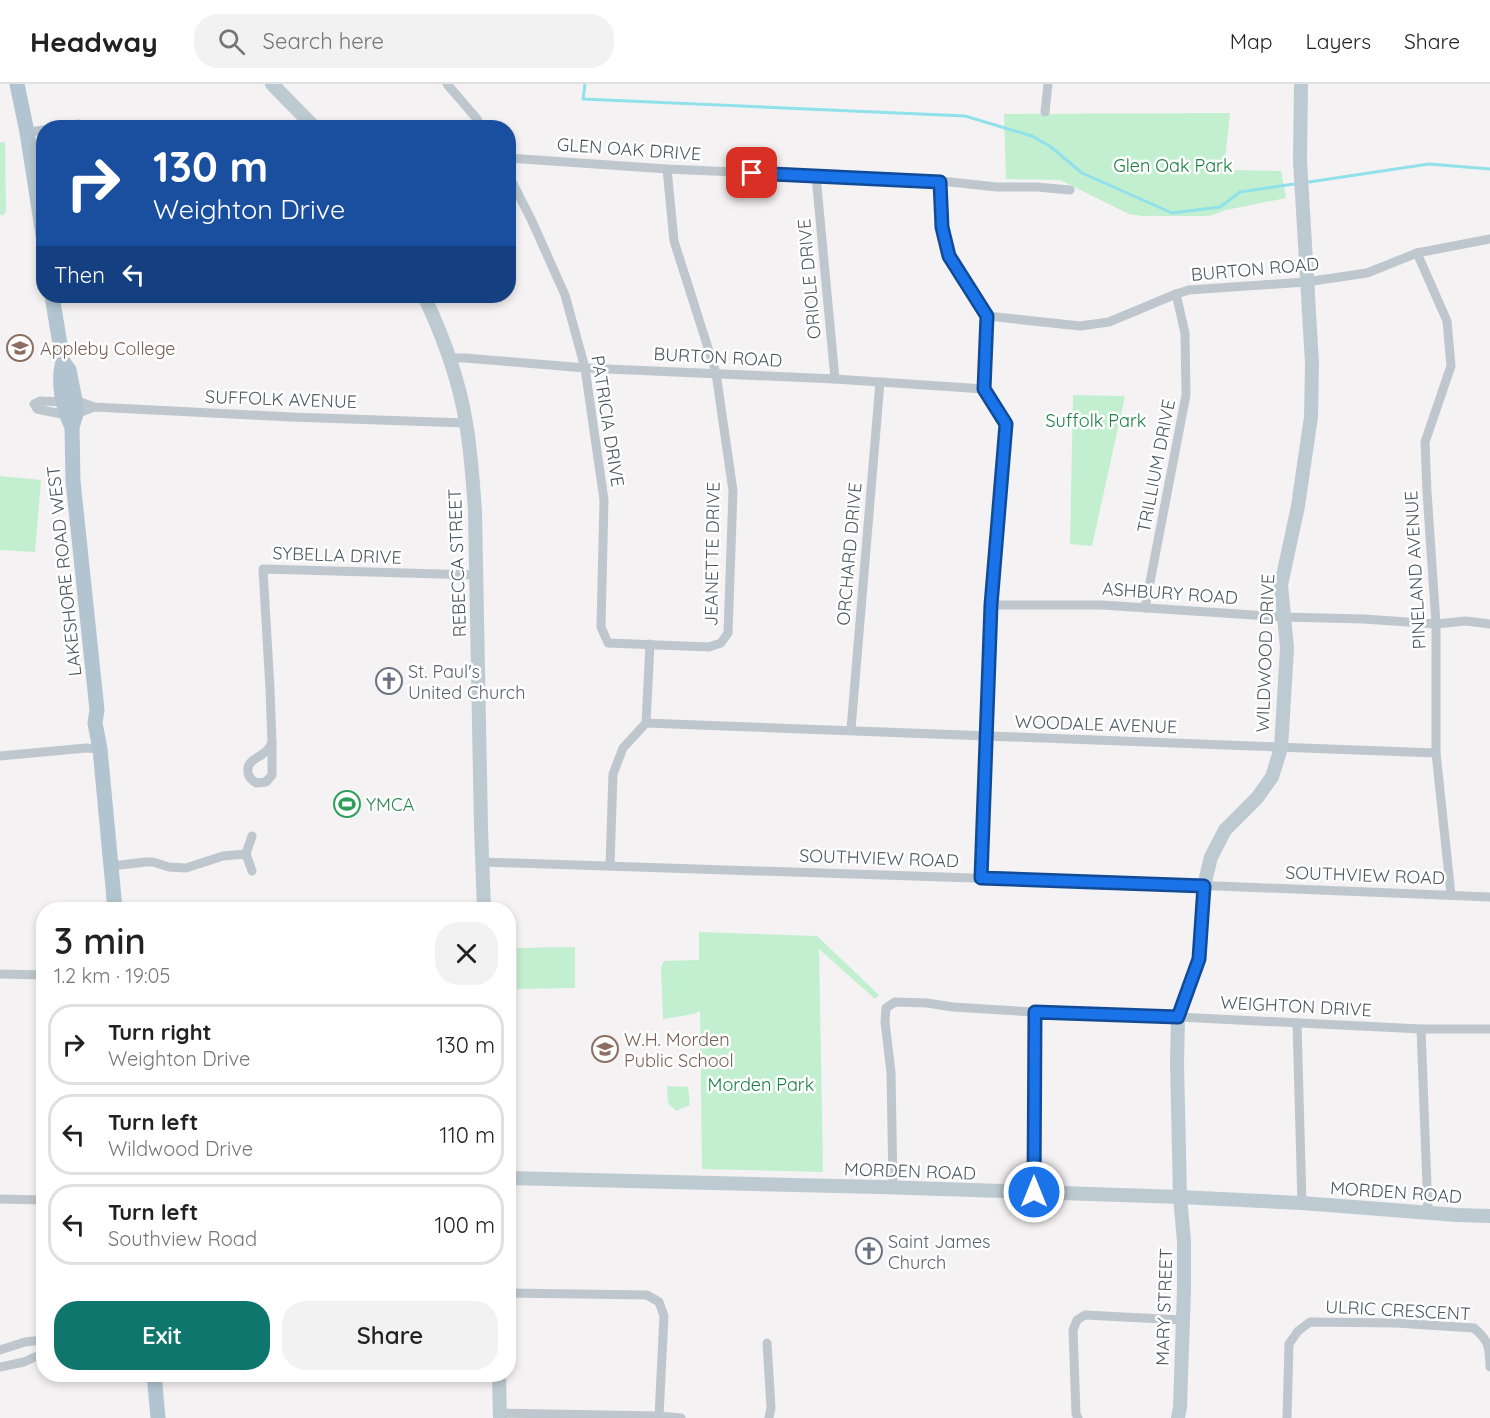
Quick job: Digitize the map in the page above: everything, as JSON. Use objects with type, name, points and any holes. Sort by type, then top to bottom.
[{"type":"main road","points":[[17,84],[36,190]]},
{"type":"main road","name":"LAKESHORE ROAD WEST","points":[[53,303],[63,362],[61,370],[70,412],[73,481],[114,902]]},
{"type":"main road","points":[[155,1382],[159,1418]]},
{"type":"street","points":[[272,84],[307,120]]},
{"type":"street","points":[[447,84],[478,120]]},
{"type":"street","points":[[1045,112],[1048,84]]},
{"type":"street","name":"WILDWOOD DRIVE","points":[[1180,1197],[1178,1017],[1199,959],[1204,886],[1210,857],[1225,830],[1257,798],[1272,777],[1281,748],[1287,648],[1281,585],[1298,506],[1311,417],[1312,363],[1300,160],[1301,84]]},
{"type":"street","points":[[27,132],[36,131]]},
{"type":"street","name":"GLEN OAK DRIVE","points":[[516,159],[667,169],[1070,190]]},
{"type":"street","name":"JEANETTE DRIVE","points":[[650,644],[709,647],[720,643],[728,633],[733,490],[716,373],[674,241],[667,169]]},
{"type":"street","name":"ORIOLE DRIVE","points":[[816,176],[835,379]]},
{"type":"street","points":[[940,182],[942,227],[949,256],[987,316],[984,389],[1006,424],[991,605],[981,878]]},
{"type":"street","name":"PATRICIA DRIVE","points":[[516,190],[565,295],[585,368],[603,500],[601,627],[608,643],[650,644]]},
{"type":"street","name":"BURTON ROAD","points":[[987,316],[1080,326],[1109,322],[1189,290],[1306,282],[1367,273],[1417,254],[1490,239]]},
{"type":"street","name":"PINELAND AVENUE","points":[[1417,254],[1446,321],[1451,366],[1425,442],[1436,624],[1436,753],[1451,895]]},
{"type":"street","name":"TRILLIUM DRIVE","points":[[1144,608],[1186,395],[1185,333],[1176,294]]},
{"type":"street","name":"REBECCA STREET","points":[[427,303],[459,390],[466,423],[476,511],[484,902]]},
{"type":"street","name":"BURTON ROAD","points":[[449,358],[585,368],[835,379],[984,389]]},
{"type":"street","name":"ORCHARD DRIVE","points":[[851,729],[880,382]]},
{"type":"street","name":"SUFFOLK AVENUE","points":[[70,412],[94,407],[466,423]]},
{"type":"street","name":"SYBELLA DRIVE","points":[[272,743],[263,569],[476,575]]},
{"type":"street","name":"ASHBURY ROAD","points":[[991,605],[1102,605],[1284,617],[1436,624],[1466,621],[1490,624]]},
{"type":"street","points":[[610,865],[613,774],[622,748],[646,723],[650,644]]},
{"type":"street","name":"WOODALE AVENUE","points":[[646,723],[1436,753]]},
{"type":"street","points":[[0,756],[86,748],[99,749]]},
{"type":"street","points":[[252,836],[246,854],[252,871]]},
{"type":"street","points":[[111,866],[153,862],[169,867],[186,868],[223,856],[246,854]]},
{"type":"street","name":"SOUTHVIEW ROAD","points":[[483,862],[1490,897]]},
{"type":"street","points":[[0,974],[36,975]]},
{"type":"street","name":"WEIGHTON DRIVE","points":[[893,1188],[891,1072],[885,1022],[886,1008],[895,1002],[1035,1012],[1421,1029],[1490,1029]]},
{"type":"street","points":[[1034,1192],[1035,1012]]},
{"type":"street","points":[[1297,1023],[1302,1203]]},
{"type":"street","points":[[1421,1029],[1428,1212]]},
{"type":"street","name":"MORDEN ROAD","points":[[516,1178],[1180,1197],[1490,1216]]},
{"type":"street","name":"MARY STREET","points":[[1178,1418],[1184,1289],[1184,1241],[1180,1197]]},
{"type":"street","points":[[0,1199],[36,1200]]},
{"type":"street","points":[[516,1293],[646,1295],[659,1302],[664,1316],[659,1416]]},
{"type":"street","points":[[1078,1418],[1073,1330],[1077,1320],[1085,1315],[1182,1320]]},
{"type":"street","name":"ULRIC CRESCENT","points":[[1287,1418],[1289,1344],[1298,1331],[1310,1322],[1396,1323],[1474,1328],[1489,1344],[1490,1367]]},
{"type":"street","points":[[0,1350],[36,1341]]},
{"type":"street","points":[[767,1344],[771,1408],[769,1418]]},
{"type":"street","points":[[0,1366],[24,1362],[36,1357]]},
{"type":"street","points":[[499,1382],[500,1416],[681,1418]]},
{"type":"green space","name":"Glen Oak Park","points":[[1230,113],[1224,170],[1281,171],[1286,198],[1226,210],[1209,216],[1143,216],[1129,214],[1060,180],[1006,179],[1004,114]]},
{"type":"green space","points":[[0,142],[5,142],[6,212],[3,215],[0,215]]},
{"type":"green space","name":"Suffolk Park","points":[[1073,395],[1125,396],[1092,546],[1070,544]]},
{"type":"green space","points":[[0,476],[41,480],[35,552],[0,550]]},
{"type":"green space","name":"Morden Park","points":[[699,932],[817,936],[879,995],[875,999],[819,949],[823,1172],[702,1169],[700,1011],[663,1019],[661,967],[664,961],[699,960]]},
{"type":"green space","points":[[575,947],[575,988],[517,989],[517,948]]},
{"type":"green space","points":[[667,1086],[688,1087],[690,1105],[676,1111],[668,1103]]},
{"type":"waterway","points":[[585,84],[583,99],[965,116],[1032,136],[1051,147],[1082,173],[1172,213],[1220,207],[1240,192],[1294,184]]},
{"type":"waterway","points":[[1309,182],[1429,164],[1490,169]]},
{"type":"place","name":"Appleby College","points":[[20,348]]},
{"type":"place","name":"St. Paul's United Church","points":[[389,681]]},
{"type":"place","name":"YMCA","points":[[347,804]]},
{"type":"place","name":"W.H. Morden Public School","points":[[605,1049]]},
{"type":"place","name":"Saint James Church","points":[[869,1251]]},
{"type":"route","points":[[752,173],[940,182],[942,227],[949,256],[987,316],[984,389],[1006,424],[991,605],[981,878],[1204,886],[1199,959],[1178,1017],[1035,1012],[1034,1192]]}]
